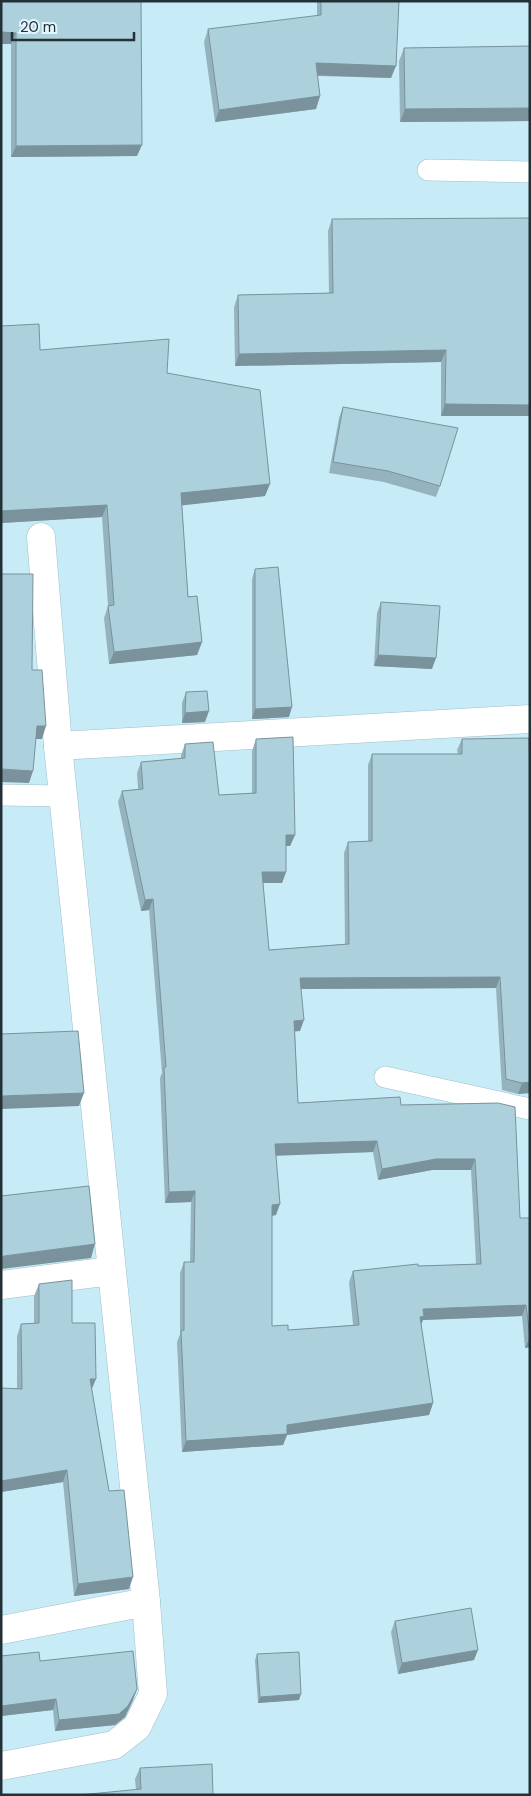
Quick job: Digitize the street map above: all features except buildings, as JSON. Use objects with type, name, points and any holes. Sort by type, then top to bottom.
[{"type":"street","points":[[1,1766],[114,1745],[137,1727],[153,1694],[146,1602],[58,746],[41,537]]},
{"type":"street","points":[[58,746],[530,719]]},
{"type":"street","points":[[1,1285],[111,1271]]},
{"type":"street","points":[[1,1630],[146,1602]]},
{"type":"lane","points":[[428,170],[530,172]]},
{"type":"lane","points":[[1,796],[64,796]]},
{"type":"lane","points":[[385,1077],[530,1109]]}]
